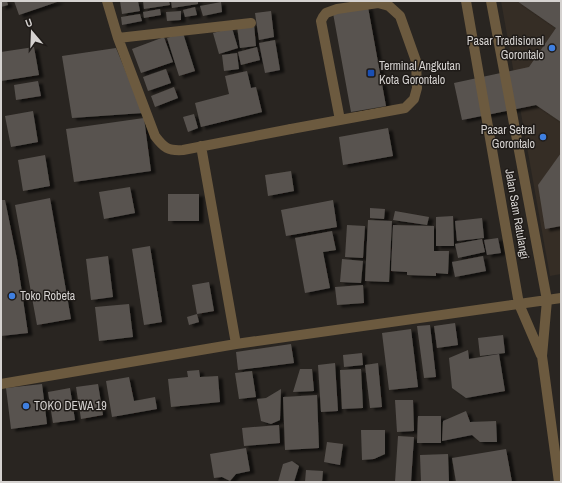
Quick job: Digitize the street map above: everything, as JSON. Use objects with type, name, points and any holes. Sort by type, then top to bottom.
[{"type":"street","points":[[107,1],[118,38],[155,136],[162,145],[172,151],[201,146],[405,108],[414,99],[417,88],[416,61],[400,16],[389,6],[378,3],[337,9],[326,12],[322,16],[321,21],[340,120]]},
{"type":"street","name":"Jalan Sam Ratulangi","points":[[466,1],[519,304],[542,356]]},
{"type":"street","name":"Jalan Sam Ratulangi","points":[[491,1],[547,300],[542,356],[559,482]]},
{"type":"street","points":[[118,38],[251,23]]},
{"type":"street","points":[[201,146],[236,344]]},
{"type":"street","points":[[1,384],[236,344],[561,298]]},
{"type":"shaded area","name":"Pasar Setral Gorontalo","points":[[501,1],[561,1],[561,274],[550,276]]},
{"type":"building","points":[[1,1],[7,1],[8,5],[1,7]]},
{"type":"building","points":[[14,1],[60,1],[19,15]]},
{"type":"building","points":[[120,1],[138,1],[140,11],[122,14]]},
{"type":"building","points":[[143,1],[169,1],[170,5],[144,9]]},
{"type":"building","points":[[171,1],[198,1],[198,4],[172,8]]},
{"type":"building","name":"Pasar Tradisional Gorontalo","points":[[517,1],[561,1],[561,122],[536,105],[462,120],[454,83],[529,67],[556,28]]},
{"type":"building","points":[[221,2],[222,12],[203,16],[200,6]]},
{"type":"building","points":[[195,7],[197,15],[185,17],[183,10]]},
{"type":"building","points":[[368,7],[386,106],[351,112],[333,13]]},
{"type":"building","points":[[160,9],[161,15],[144,18],[143,12]]},
{"type":"building","points":[[181,11],[181,20],[167,21],[166,12]]},
{"type":"building","points":[[271,11],[274,37],[259,40],[255,13]]},
{"type":"building","points":[[140,14],[142,21],[122,25],[121,17]]},
{"type":"building","points":[[254,24],[256,46],[240,48],[237,26]]},
{"type":"building","points":[[232,28],[238,48],[219,54],[213,33]]},
{"type":"building","points":[[183,33],[195,71],[179,76],[167,38]]},
{"type":"building","points":[[164,37],[173,62],[141,73],[132,49]]},
{"type":"building","points":[[275,40],[280,70],[265,73],[259,43]]},
{"type":"building","points":[[34,47],[39,75],[1,81],[1,52]]},
{"type":"building","points":[[257,47],[260,60],[241,65],[238,52]]},
{"type":"building","points":[[116,48],[143,113],[72,118],[62,56]]},
{"type":"building","points":[[237,53],[239,69],[224,71],[222,55]]},
{"type":"building","points":[[166,69],[171,83],[148,91],[143,77]]},
{"type":"building","points":[[247,71],[251,88],[256,87],[262,112],[201,127],[195,103],[229,94],[225,76]]},
{"type":"building","points":[[38,81],[41,96],[16,100],[14,85]]},
{"type":"building","points":[[174,87],[178,98],[155,107],[151,96]]},
{"type":"building","points":[[33,111],[38,142],[11,147],[5,116]]},
{"type":"building","points":[[194,114],[198,128],[188,132],[183,117]]},
{"type":"building","points":[[144,118],[151,171],[74,182],[66,129]]},
{"type":"building","points":[[388,128],[393,156],[343,165],[339,137]]},
{"type":"building","points":[[561,153],[561,226],[545,229],[538,185]]},
{"type":"building","points":[[45,155],[50,186],[23,191],[18,160]]},
{"type":"building","points":[[291,171],[294,191],[268,196],[265,175]]},
{"type":"building","points":[[130,187],[135,213],[104,219],[99,192]]},
{"type":"building","points":[[168,194],[199,194],[199,221],[168,221]]},
{"type":"building","points":[[50,198],[71,319],[37,325],[15,205]]},
{"type":"building","name":"Toko Robeta","points":[[1,200],[5,200],[17,259],[28,333],[1,336]]},
{"type":"building","points":[[333,200],[337,227],[286,236],[281,210]]},
{"type":"building","points":[[370,208],[385,209],[384,219],[370,218]]},
{"type":"building","points":[[395,211],[429,217],[427,225],[393,220]]},
{"type":"building","points":[[453,216],[454,246],[436,246],[436,217]]},
{"type":"building","points":[[482,218],[484,238],[457,241],[455,221]]},
{"type":"building","points":[[368,220],[392,221],[389,282],[365,281]]},
{"type":"building","points":[[347,225],[365,226],[363,258],[345,257]]},
{"type":"building","points":[[393,225],[434,226],[434,251],[449,251],[448,274],[436,273],[436,276],[407,275],[407,272],[391,271]]},
{"type":"building","points":[[332,231],[336,250],[323,252],[330,288],[305,293],[295,238]]},
{"type":"building","points":[[498,238],[501,253],[487,255],[484,240]]},
{"type":"building","points":[[482,239],[485,252],[458,258],[455,244]]},
{"type":"building","points":[[150,246],[162,322],[144,325],[132,249]]},
{"type":"building","points":[[108,256],[113,297],[91,300],[86,259]]},
{"type":"building","points":[[483,256],[486,271],[455,277],[452,262]]},
{"type":"building","points":[[342,259],[363,261],[361,283],[340,282]]},
{"type":"building","points":[[209,282],[214,311],[197,314],[192,285]]},
{"type":"building","points":[[363,285],[364,303],[337,305],[335,287]]},
{"type":"building","points":[[129,304],[133,337],[99,341],[95,307]]},
{"type":"building","points":[[197,314],[199,322],[189,325],[187,317]]},
{"type":"building","points":[[455,323],[458,345],[437,348],[434,326]]},
{"type":"building","points":[[430,325],[436,377],[424,378],[417,326]]},
{"type":"building","points":[[411,329],[418,387],[389,390],[382,333]]},
{"type":"building","points":[[503,335],[505,353],[480,356],[478,338]]},
{"type":"building","points":[[291,344],[294,363],[238,370],[236,352]]},
{"type":"building","points":[[468,350],[469,359],[499,354],[505,391],[466,398],[452,388],[449,358]]},
{"type":"building","points":[[362,353],[363,365],[344,367],[343,355]]},
{"type":"building","points":[[335,363],[338,411],[321,412],[318,365]]},
{"type":"building","points":[[378,363],[382,407],[370,408],[365,365]]},
{"type":"building","points":[[300,369],[312,369],[314,391],[293,392]]},
{"type":"building","points":[[361,369],[363,408],[342,409],[340,370]]},
{"type":"building","points":[[199,370],[200,377],[218,376],[220,402],[171,407],[168,379],[188,377],[187,371]]},
{"type":"building","points":[[252,371],[256,397],[239,399],[235,373]]},
{"type":"building","points":[[129,377],[134,401],[155,397],[157,409],[112,417],[106,381]]},
{"type":"building","name":"TOKO DEWA 19","points":[[42,384],[47,424],[11,429],[6,388]]},
{"type":"building","points":[[98,384],[103,415],[81,419],[76,387]]},
{"type":"building","points":[[70,388],[75,420],[53,423],[48,392]]},
{"type":"building","points":[[281,389],[280,420],[271,424],[261,421],[257,399],[266,398]]},
{"type":"building","points":[[317,395],[319,448],[285,450],[283,397]]},
{"type":"building","points":[[395,400],[413,400],[414,431],[397,432]]},
{"type":"building","points":[[466,411],[470,422],[496,421],[497,442],[480,442],[472,435],[442,441],[443,421]]},
{"type":"building","points":[[418,416],[441,416],[441,443],[417,443]]},
{"type":"building","points":[[279,425],[280,443],[244,446],[242,428]]},
{"type":"building","points":[[361,430],[385,430],[385,454],[374,459],[362,460]]},
{"type":"building","points":[[398,436],[414,437],[411,482],[395,482]]},
{"type":"building","points":[[327,442],[343,444],[340,465],[324,462]]},
{"type":"building","points":[[246,448],[250,471],[236,474],[230,481],[222,477],[214,478],[210,454]]},
{"type":"building","points":[[506,449],[512,482],[456,482],[452,458]]},
{"type":"building","points":[[448,454],[449,482],[421,482],[420,455]]},
{"type":"building","points":[[292,461],[299,466],[294,482],[278,482],[283,464]]},
{"type":"building","points":[[306,470],[323,471],[322,482],[305,482]]},
{"type":"place","name":"Pasar Tradisional Gorontalo","points":[[552,48]]},
{"type":"place","name":"Terminal Angkutan Kota Gorontalo","points":[[371,73]]},
{"type":"place","name":"Pasar Setral Gorontalo","points":[[543,137]]},
{"type":"place","name":"Toko Robeta","points":[[12,296]]},
{"type":"place","name":"TOKO DEWA 19","points":[[26,406]]}]
